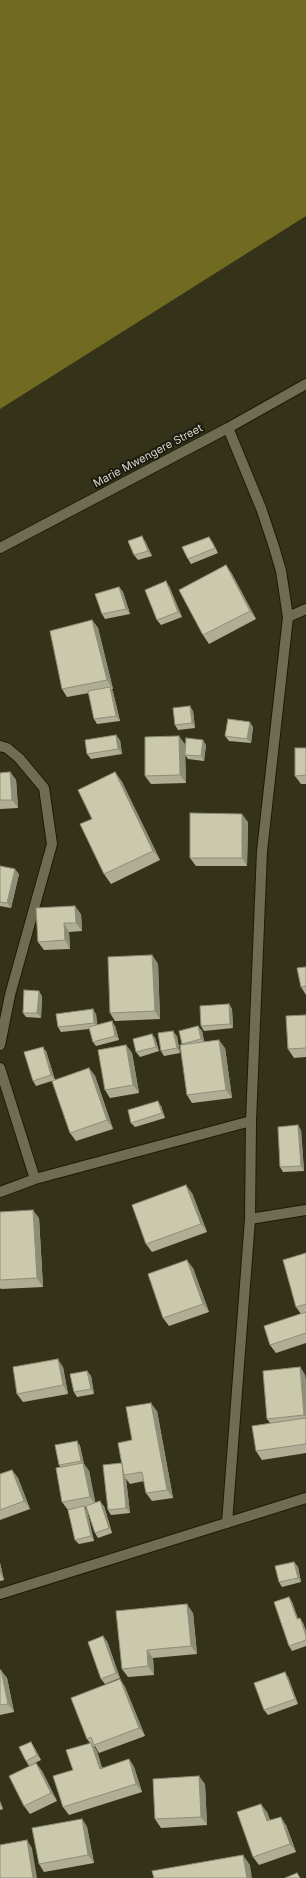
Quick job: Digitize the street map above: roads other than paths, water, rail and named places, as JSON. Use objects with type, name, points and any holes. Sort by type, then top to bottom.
[{"type":"street","name":"Marie Mwengere Street","points":[[0,548],[228,428],[306,384]]},
{"type":"street","points":[[227,1523],[250,1218],[251,1121],[262,851],[288,618],[281,572],[274,547],[261,508],[228,428]]},
{"type":"street","points":[[288,618],[306,608]]},
{"type":"street","points":[[0,746],[7,748],[19,758],[44,788],[52,844],[10,995],[0,1045]]},
{"type":"street","points":[[0,1068],[35,1180]]},
{"type":"street","points":[[0,1192],[35,1180],[251,1121]]},
{"type":"street","points":[[250,1218],[306,1210]]},
{"type":"street","points":[[0,1594],[306,1498]]}]
